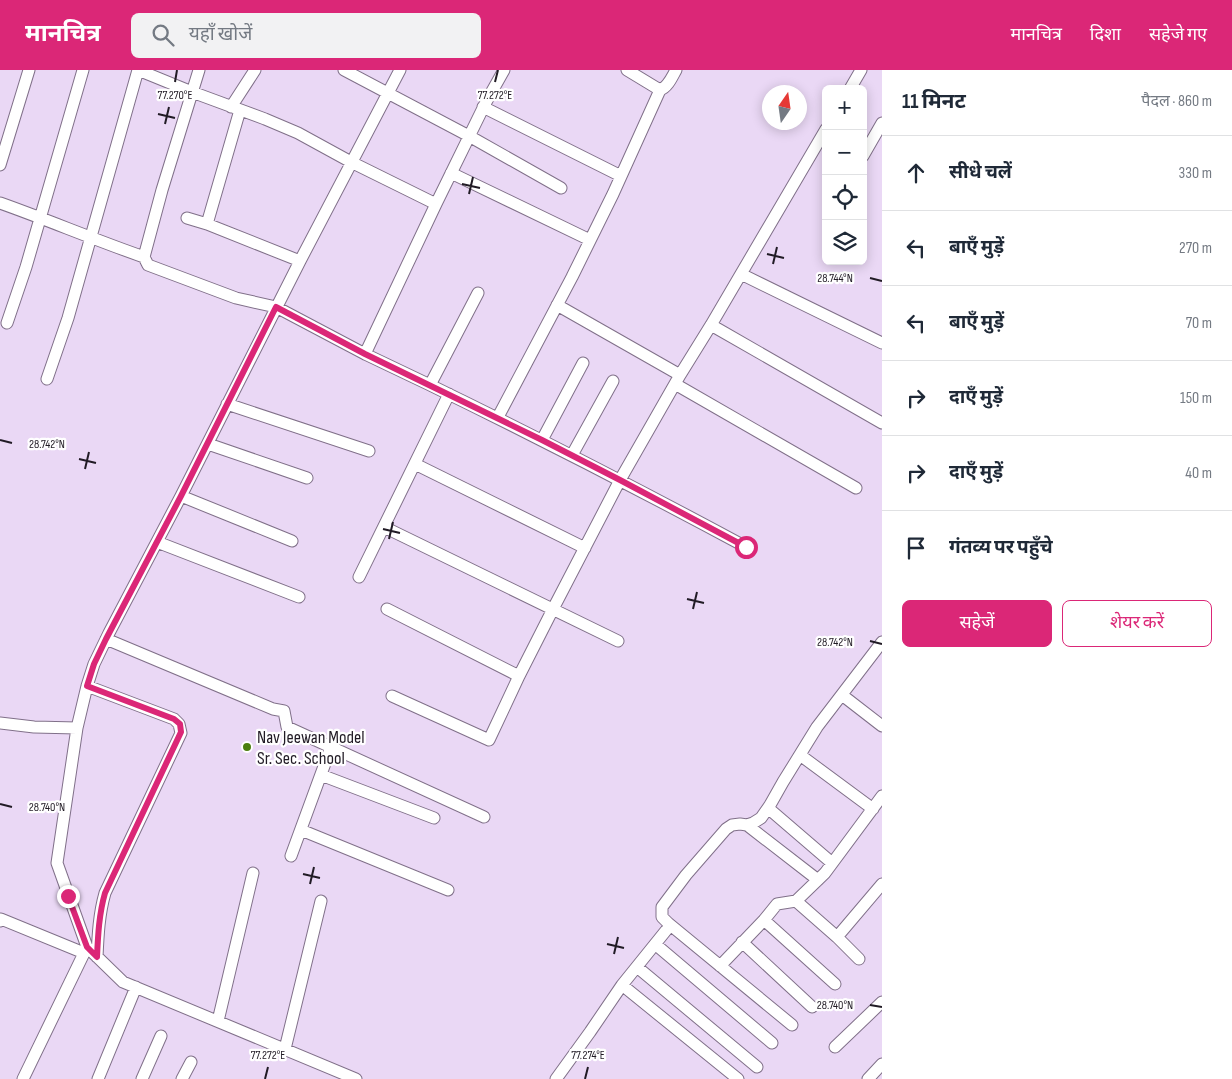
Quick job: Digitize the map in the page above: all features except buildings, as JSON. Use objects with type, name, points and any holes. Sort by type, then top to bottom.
[{"type":"street","points":[[0,165],[29,70]]},
{"type":"street","points":[[7,323],[26,267],[83,70]]},
{"type":"street","points":[[47,379],[68,318],[138,70],[298,133],[351,162],[436,204]]},
{"type":"street","points":[[199,70],[144,257],[148,265],[236,298],[276,307],[365,354],[498,417],[746,547]]},
{"type":"street","points":[[208,224],[236,108],[255,70]]},
{"type":"street","points":[[344,70],[469,136],[561,188]]},
{"type":"street","points":[[23,1079],[86,950],[57,863],[77,728],[94,664],[208,444],[276,307],[400,70]]},
{"type":"street","points":[[627,70],[660,90]]},
{"type":"street","points":[[498,417],[590,240],[660,90],[663,90],[667,85],[676,70]]},
{"type":"street","points":[[852,85],[861,70]]},
{"type":"street","points":[[365,354],[483,108],[498,72]]},
{"type":"street","points":[[483,108],[621,176]]},
{"type":"street","points":[[867,149],[882,124]]},
{"type":"street","points":[[392,696],[489,740],[519,676],[620,480],[822,137]]},
{"type":"street","points":[[451,173],[590,240]]},
{"type":"street","points":[[0,203],[144,257]]},
{"type":"street","points":[[187,218],[208,224],[300,261]]},
{"type":"street","points":[[741,274],[882,343]]},
{"type":"street","points":[[430,385],[478,293]]},
{"type":"street","points":[[557,305],[856,488]]},
{"type":"street","points":[[711,325],[882,423]]},
{"type":"street","points":[[542,440],[583,364]]},
{"type":"street","points":[[572,455],[613,381]]},
{"type":"street","points":[[359,578],[450,394]]},
{"type":"street","points":[[227,404],[369,451]]},
{"type":"street","points":[[208,444],[307,478]]},
{"type":"street","points":[[416,464],[585,548]]},
{"type":"street","points":[[181,496],[292,541]]},
{"type":"street","points":[[384,527],[618,641]]},
{"type":"street","points":[[157,542],[299,597]]},
{"type":"street","points":[[387,609],[519,676]]},
{"type":"street","points":[[106,639],[284,712],[287,727],[484,818]]},
{"type":"street","points":[[792,1025],[668,923],[662,917],[662,907],[686,875],[726,829],[732,825],[748,825],[761,818],[818,727],[882,642]]},
{"type":"street","points":[[87,686],[174,719],[180,724],[181,732],[105,893],[98,928],[97,957]]},
{"type":"street","points":[[842,695],[882,726]]},
{"type":"street","points":[[1,727],[77,728]]},
{"type":"street","points":[[292,856],[332,747]]},
{"type":"street","points":[[800,755],[873,809]]},
{"type":"street","points":[[321,775],[434,818]]},
{"type":"street","points":[[720,966],[777,904],[796,901],[818,880],[882,796]]},
{"type":"street","points":[[768,808],[832,863]]},
{"type":"street","points":[[748,825],[818,880]]},
{"type":"street","points":[[301,830],[448,890]]},
{"type":"street","points":[[218,1021],[253,873]]},
{"type":"street","points":[[837,937],[882,884]]},
{"type":"street","points":[[285,1049],[321,901]]},
{"type":"street","points":[[796,901],[859,959]]},
{"type":"street","points":[[0,920],[86,950],[97,957],[123,982],[356,1079]]},
{"type":"street","points":[[764,920],[835,984]]},
{"type":"street","points":[[556,1079],[622,985],[668,928],[668,923]]},
{"type":"street","points":[[742,942],[812,1007]]},
{"type":"street","points":[[655,944],[772,1043]]},
{"type":"street","points":[[637,967],[757,1067]]},
{"type":"street","points":[[622,985],[738,1079]]},
{"type":"street","points":[[98,1079],[136,987]]},
{"type":"street","points":[[835,1047],[882,1002]]},
{"type":"street","points":[[142,1079],[161,1036]]},
{"type":"street","points":[[182,1079],[191,1062]]},
{"type":"street","points":[[868,1079],[882,1064]]},
{"type":"place","name":"Nav Jeewan Model Sr. Sec. School","points":[[247,747]]},
{"type":"route","points":[[68,896],[87,947],[97,957],[98,928],[105,893],[181,732],[180,724],[174,719],[87,686],[94,664],[106,639],[181,496],[276,307],[365,354],[498,417],[746,547]]}]
